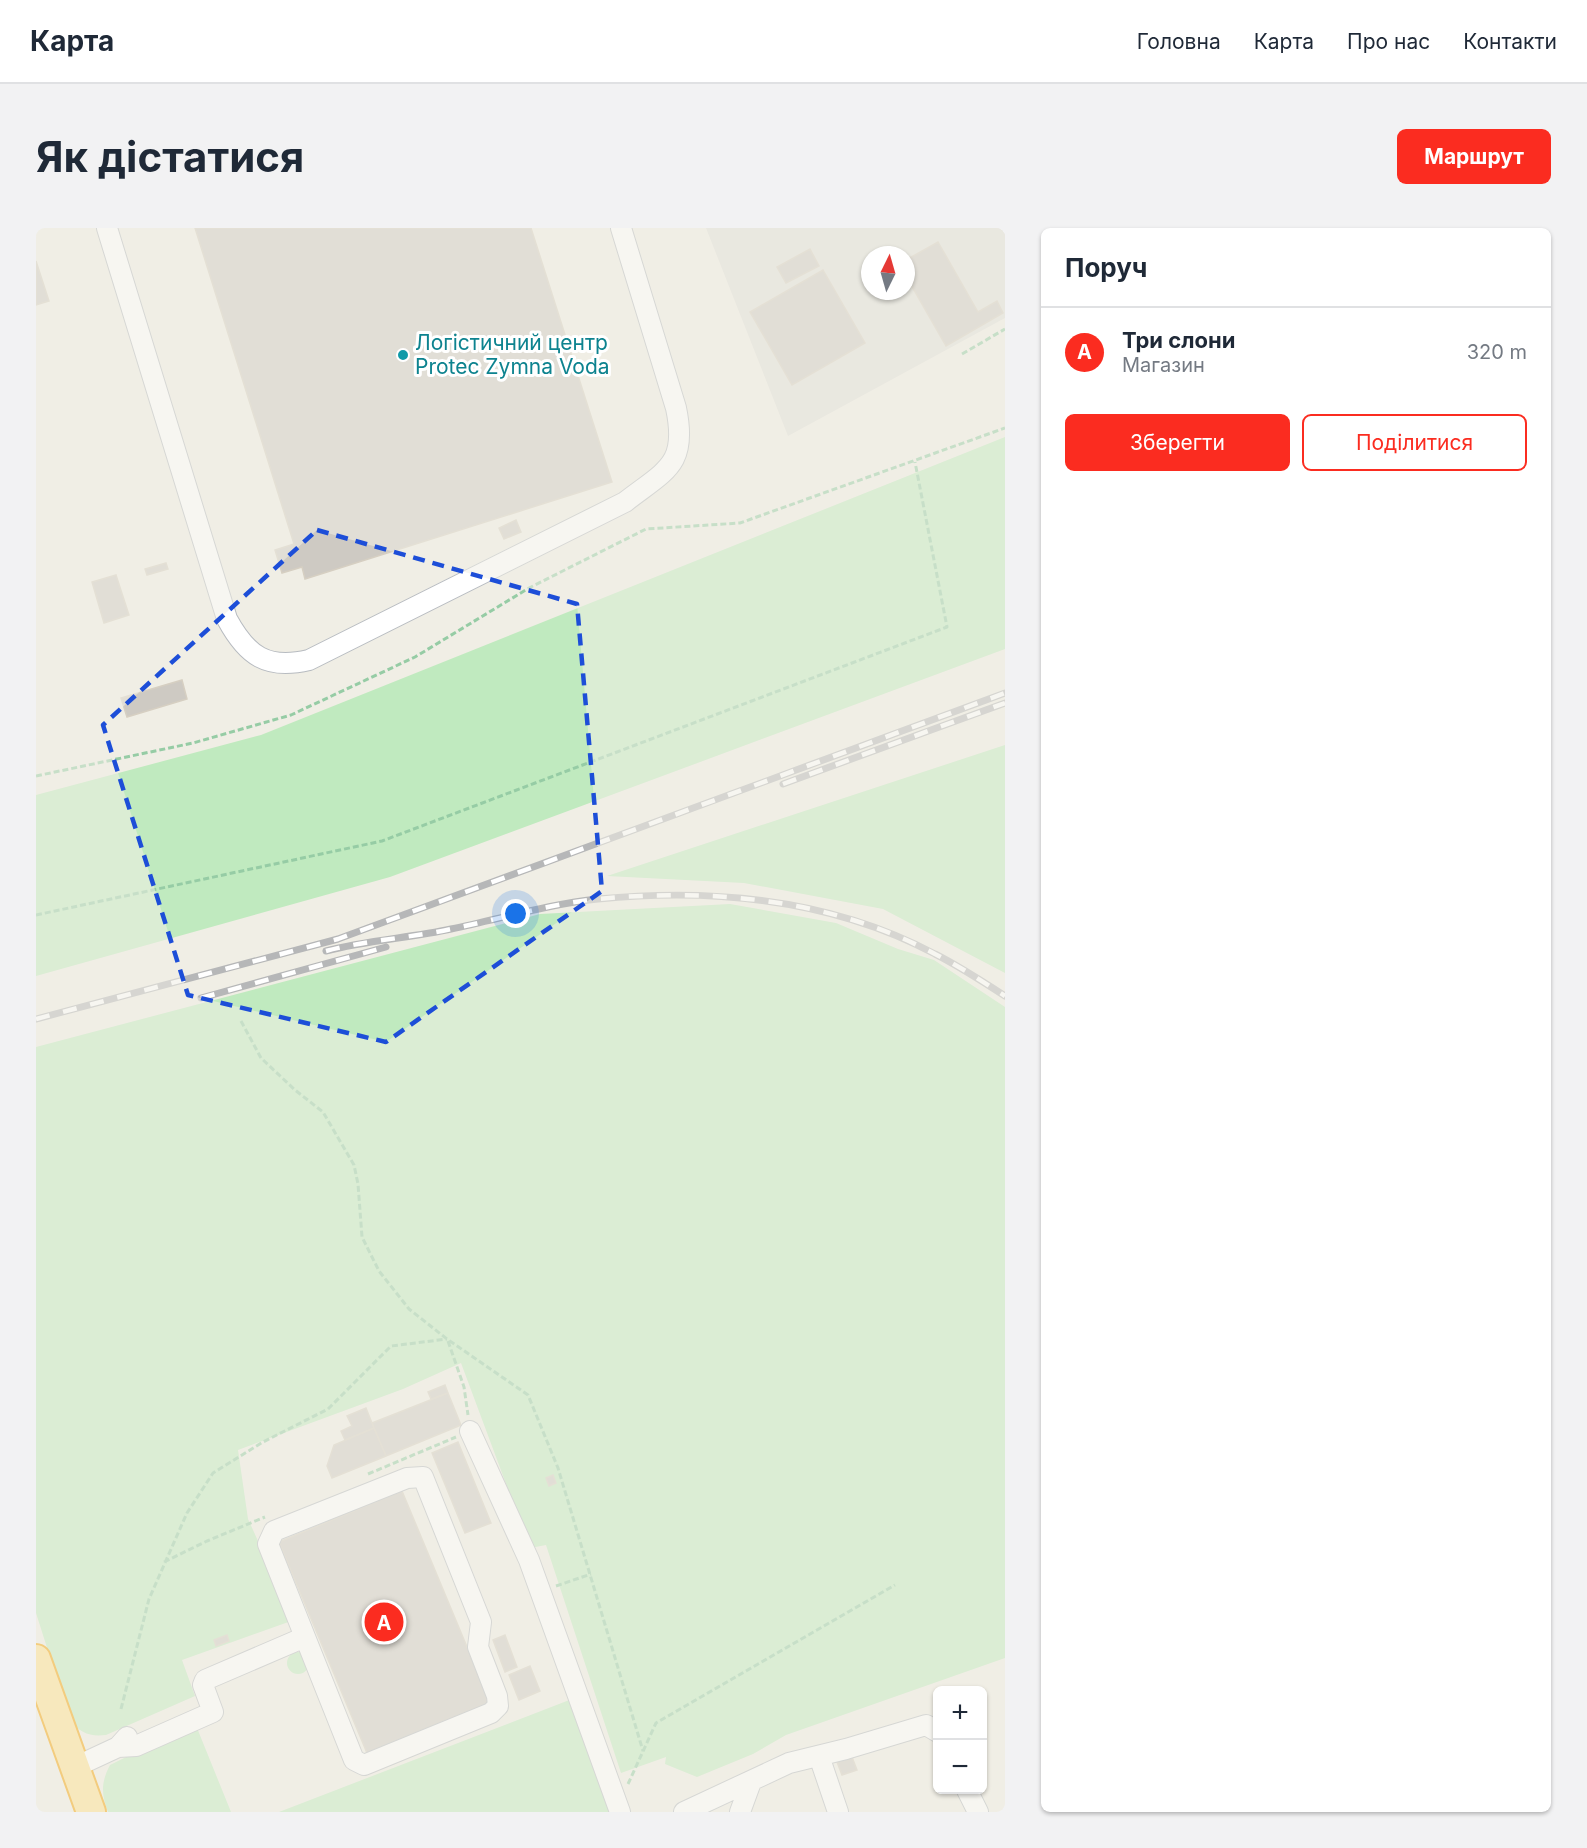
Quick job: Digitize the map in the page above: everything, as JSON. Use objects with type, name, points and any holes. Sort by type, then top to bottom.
[{"type":"highway","points":[[36,1659],[91,1812]]},
{"type":"street","points":[[107,228],[227,619],[236,636],[249,650],[266,660],[285,664],[309,660],[625,502],[667,469],[675,459],[680,443],[676,408],[621,228]]},
{"type":"street","points":[[470,1431],[529,1560],[619,1809]]},
{"type":"street","points":[[423,1477],[481,1622],[478,1647],[497,1696],[498,1706],[491,1713],[364,1765],[354,1760],[305,1637],[268,1544],[274,1531],[407,1478],[423,1477]]},
{"type":"street","points":[[75,1767],[118,1747],[131,1733],[208,1699],[203,1685],[205,1680],[305,1637]]},
{"type":"street","points":[[684,1812],[789,1763],[926,1725],[933,1729]]},
{"type":"street","points":[[819,1756],[838,1812]]},
{"type":"street","points":[[740,1812],[751,1782]]},
{"type":"street","points":[[969,1794],[978,1812]]},
{"type":"path","points":[[962,354],[1005,329]]},
{"type":"path","points":[[36,776],[193,743],[291,715],[415,657],[529,588],[646,529],[740,523],[1005,428]]},
{"type":"path","points":[[36,915],[382,841],[947,627],[915,462]]},
{"type":"path","points":[[241,1021],[261,1058],[295,1090],[323,1112],[354,1165],[358,1184],[362,1237],[379,1271],[409,1309],[447,1339],[528,1395],[558,1468],[643,1751]]},
{"type":"path","points":[[447,1339],[464,1387],[470,1431]]},
{"type":"path","points":[[121,1709],[149,1599],[187,1513],[213,1473],[263,1442],[328,1409],[391,1346],[447,1339]]},
{"type":"path","points":[[541,1592],[591,1574]]},
{"type":"path","points":[[619,1809],[656,1723],[895,1585]]},
{"type":"highlighted area","points":[[317,530],[577,604],[602,891],[386,1042],[188,995],[103,725]]},
{"type":"shaded area","points":[[706,228],[1005,228],[1005,318],[788,436]]},
{"type":"green space","points":[[1005,437],[1005,649],[390,877],[36,976],[36,795],[261,735]]},
{"type":"green space","points":[[1005,745],[1005,973],[883,909],[744,883],[607,876]]},
{"type":"green space","points":[[730,904],[836,923],[898,949],[934,960],[1005,1007],[1005,1658],[786,1735],[753,1754],[697,1777],[665,1764],[666,1757],[621,1773],[546,1545],[530,1548],[461,1363],[403,1389],[238,1450],[248,1519],[294,1620],[182,1660],[195,1696],[106,1735],[90,1735],[78,1728],[70,1720],[36,1613],[36,1047],[540,914]]},
{"type":"green space","points":[[298,1652],[306,1655],[309,1663],[306,1671],[298,1674],[290,1671],[287,1663],[290,1655]]},
{"type":"green space","points":[[572,1699],[610,1812],[279,1812]]},
{"type":"green space","points":[[195,1723],[231,1812],[108,1812],[103,1788],[110,1765]]},
{"type":"building","name":"Логістичний центр Protec Zymna Voda","points":[[195,228],[531,228],[612,482],[305,579],[302,567],[282,573],[275,550],[294,544]]},
{"type":"building","points":[[938,242],[978,312],[997,301],[1003,313],[946,346],[915,292],[915,255]]},
{"type":"building","points":[[810,249],[819,266],[786,283],[777,267]]},
{"type":"building","points":[[36,261],[49,301],[36,305]]},
{"type":"building","points":[[823,270],[865,343],[792,385],[750,312]]},
{"type":"building","points":[[516,520],[521,532],[504,539],[499,528]]},
{"type":"building","points":[[166,563],[168,569],[147,575],[145,569]]},
{"type":"building","points":[[116,575],[129,615],[104,623],[92,582]]},
{"type":"building","points":[[182,680],[187,699],[127,717],[121,698]]},
{"type":"building","points":[[445,1385],[448,1393],[431,1399],[428,1392]]},
{"type":"building","points":[[448,1393],[461,1425],[386,1456],[372,1423]]},
{"type":"building","points":[[366,1408],[374,1428],[345,1440],[341,1431],[352,1426],[347,1416]]},
{"type":"building","points":[[374,1428],[386,1456],[332,1478],[327,1466],[334,1445]]},
{"type":"building","points":[[458,1442],[491,1523],[465,1533],[432,1453]]},
{"type":"building","points":[[553,1475],[556,1483],[549,1486],[546,1478]]},
{"type":"building","points":[[402,1491],[490,1702],[367,1753],[279,1542]]},
{"type":"building","points":[[227,1635],[229,1641],[216,1646],[214,1640]]},
{"type":"building","points":[[505,1635],[517,1667],[505,1672],[493,1640]]},
{"type":"building","points":[[530,1666],[540,1691],[519,1700],[509,1675]]},
{"type":"building","points":[[852,1757],[857,1770],[842,1775],[837,1762]]},
{"type":"railway","points":[[36,1019],[338,939],[1005,693]]},
{"type":"railway","points":[[783,784],[1005,703]]},
{"type":"railway","points":[[326,951],[436,932],[580,901],[641,896],[728,897],[813,910],[896,935],[962,969],[1005,996]]},
{"type":"railway","points":[[201,998],[386,947]]},
{"type":"place","name":"Логістичний центр Protec Zymna Voda","points":[[403,355]]},
{"type":"place","name":"Три слони","points":[[384,1622]]}]
